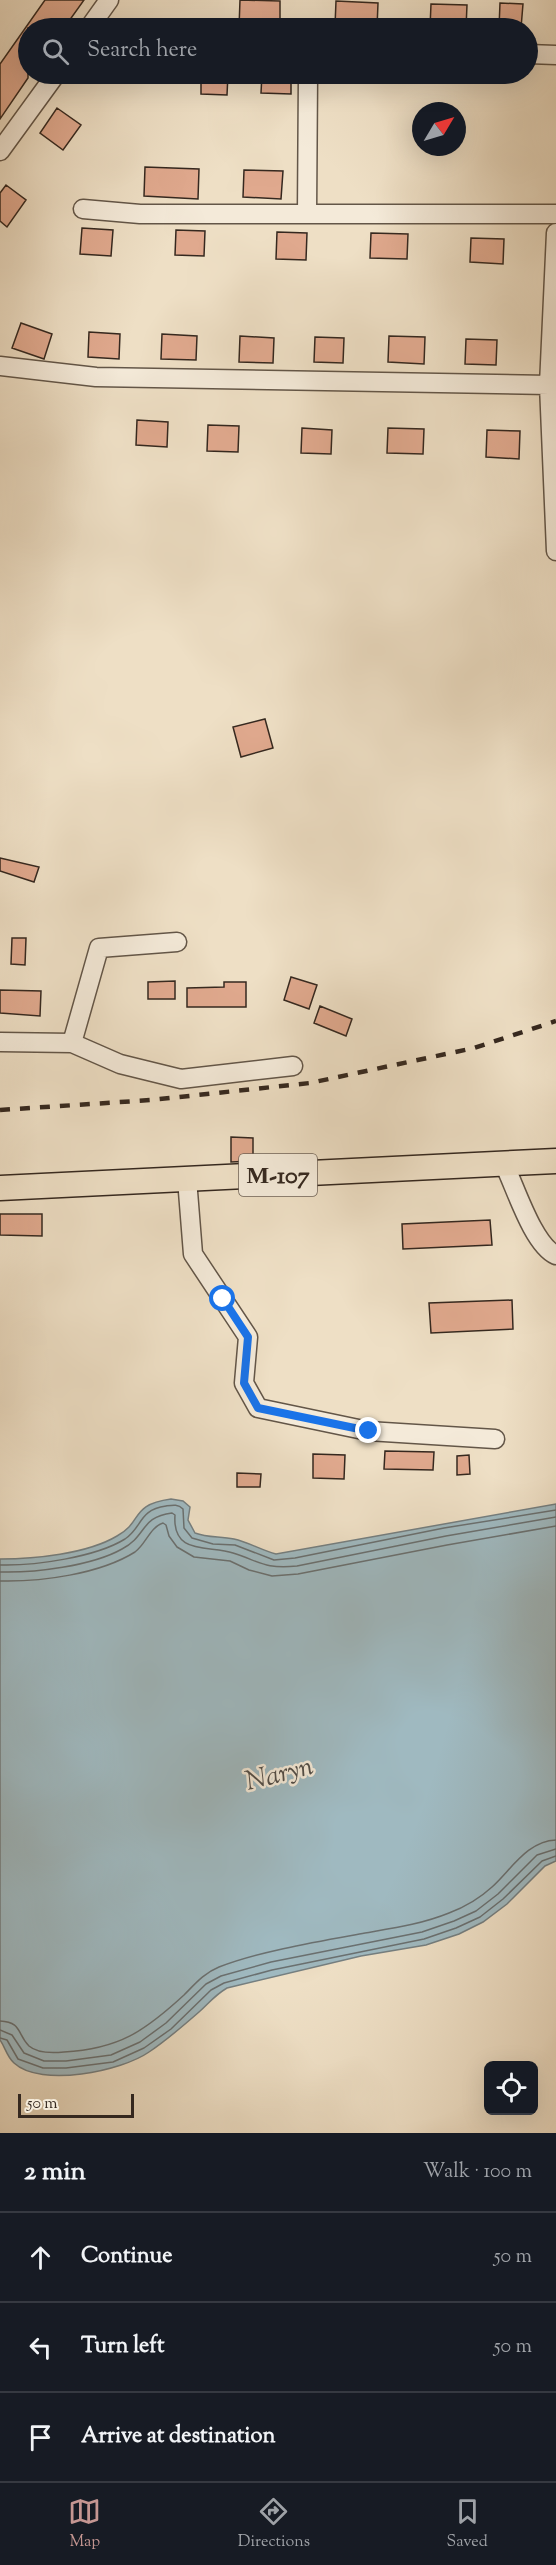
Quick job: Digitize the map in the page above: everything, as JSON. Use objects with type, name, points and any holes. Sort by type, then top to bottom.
[{"type":"main road","name":"М-107","points":[[0,1188],[556,1161]]},
{"type":"street","points":[[96,18],[109,0]]},
{"type":"street","points":[[538,54],[556,54]]},
{"type":"street","points":[[0,151],[49,84]]},
{"type":"street","points":[[307,214],[308,84]]},
{"type":"street","points":[[83,209],[140,214],[556,214]]},
{"type":"street","points":[[556,233],[549,385],[556,552]]},
{"type":"street","points":[[1,367],[96,377],[549,385]]},
{"type":"street","points":[[72,1043],[99,948],[177,942]]},
{"type":"street","points":[[0,1042],[72,1043],[120,1064],[181,1079],[292,1066]]},
{"type":"street","points":[[504,1164],[535,1232],[550,1252],[556,1255]]},
{"type":"street","points":[[187,1179],[193,1254],[248,1337],[244,1383],[258,1408],[369,1431],[495,1439]]},
{"type":"water","name":"Naryn","points":[[171,1499],[183,1501],[190,1507],[188,1520],[195,1533],[239,1540],[276,1554],[556,1504],[556,1861],[545,1866],[507,1904],[483,1922],[459,1934],[426,1945],[361,1956],[227,1988],[169,2038],[137,2059],[120,2065],[82,2074],[61,2076],[26,2070],[14,2063],[0,2040],[0,1559],[44,1556],[91,1547],[117,1536],[131,1525],[138,1514],[149,1505]]},
{"type":"building","points":[[45,0],[84,0],[71,18],[32,18]]},
{"type":"building","points":[[240,0],[280,1],[280,18],[239,18]]},
{"type":"building","points":[[336,1],[378,3],[377,18],[335,18]]},
{"type":"building","points":[[500,3],[523,4],[522,18],[499,18]]},
{"type":"building","points":[[431,4],[467,5],[466,18],[430,18]]},
{"type":"building","points":[[18,38],[18,84],[24,84],[0,119],[0,64]]},
{"type":"building","points":[[201,84],[228,84],[227,95],[201,94]]},
{"type":"building","points":[[261,84],[291,84],[291,94],[261,93]]},
{"type":"building","points":[[57,108],[81,125],[63,150],[40,133]]},
{"type":"building","points":[[145,167],[199,169],[198,199],[144,196]]},
{"type":"building","points":[[244,170],[283,171],[281,199],[243,197]]},
{"type":"building","points":[[6,185],[26,200],[7,227],[0,221],[0,193]]},
{"type":"building","points":[[82,228],[113,230],[111,256],[80,254]]},
{"type":"building","points":[[176,230],[205,231],[204,256],[175,255]]},
{"type":"building","points":[[277,232],[307,233],[306,260],[276,259]]},
{"type":"building","points":[[371,233],[408,234],[407,259],[370,258]]},
{"type":"building","points":[[471,238],[504,239],[503,264],[470,262]]},
{"type":"building","points":[[21,323],[52,334],[44,359],[12,348]]},
{"type":"building","points":[[89,332],[120,334],[119,359],[88,357]]},
{"type":"building","points":[[162,334],[197,336],[196,360],[161,359]]},
{"type":"building","points":[[240,336],[274,338],[273,363],[239,362]]},
{"type":"building","points":[[389,336],[425,337],[424,364],[388,362]]},
{"type":"building","points":[[315,337],[344,338],[343,363],[314,362]]},
{"type":"building","points":[[466,339],[497,340],[496,365],[465,364]]},
{"type":"building","points":[[137,420],[168,422],[167,447],[136,445]]},
{"type":"building","points":[[208,425],[239,426],[238,452],[207,451]]},
{"type":"building","points":[[302,428],[332,430],[331,454],[301,453]]},
{"type":"building","points":[[388,428],[424,429],[423,454],[387,453]]},
{"type":"building","points":[[487,430],[520,431],[519,459],[486,457]]},
{"type":"building","points":[[265,719],[273,748],[241,757],[233,727]]},
{"type":"building","points":[[0,858],[39,867],[34,882],[0,871]]},
{"type":"building","points":[[12,938],[26,938],[25,965],[11,964]]},
{"type":"building","points":[[291,977],[317,985],[309,1009],[284,1000]]},
{"type":"building","points":[[175,981],[175,999],[148,999],[148,982]]},
{"type":"building","points":[[224,982],[246,982],[246,1007],[187,1007],[187,988],[224,987]]},
{"type":"building","points":[[0,990],[41,991],[40,1016],[0,1013]]},
{"type":"building","points":[[320,1006],[352,1019],[346,1036],[314,1023]]},
{"type":"building","points":[[231,1137],[253,1138],[253,1161],[231,1162]]},
{"type":"building","points":[[0,1214],[42,1214],[42,1236],[0,1235]]},
{"type":"building","points":[[490,1220],[492,1245],[403,1249],[402,1224]]},
{"type":"building","points":[[512,1300],[513,1329],[431,1333],[429,1303]]},
{"type":"building","points":[[385,1451],[434,1452],[433,1470],[384,1469]]},
{"type":"building","points":[[313,1454],[345,1455],[344,1479],[313,1478]]},
{"type":"building","points":[[469,1455],[470,1474],[457,1475],[457,1456]]},
{"type":"building","points":[[237,1473],[261,1474],[260,1487],[237,1487]]},
{"type":"railway","points":[[0,1110],[151,1100],[310,1083],[474,1048],[556,1021]]},
{"type":"route","points":[[223,1299],[248,1337],[244,1383],[258,1408],[369,1431]]}]
